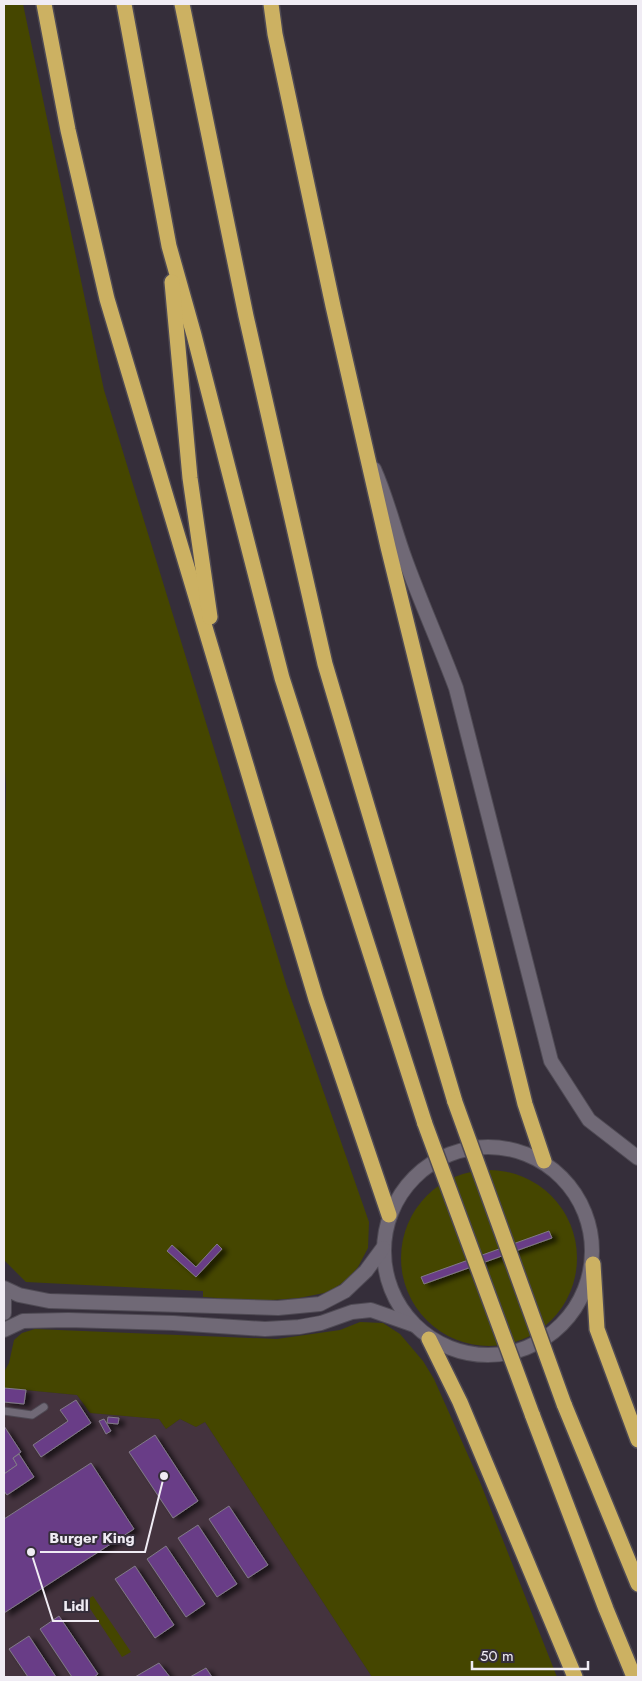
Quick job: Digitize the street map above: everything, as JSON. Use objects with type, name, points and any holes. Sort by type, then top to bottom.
[{"type":"highway","points":[[44,4],[68,130],[107,299],[316,999],[389,1215]]},
{"type":"highway","points":[[124,4],[169,246],[194,335],[282,678],[425,1124],[532,1414],[606,1609],[634,1677]]},
{"type":"highway","points":[[182,4],[246,316],[325,664],[455,1102],[564,1404],[638,1584]]},
{"type":"highway","points":[[271,4],[275,34],[333,306],[388,547],[525,1104],[544,1161]]},
{"type":"highway","points":[[169,246],[190,478],[212,632],[225,697]]},
{"type":"highway","points":[[593,1264],[597,1329],[638,1440]]},
{"type":"highway","points":[[429,1338],[460,1402],[575,1677]]},
{"type":"street","points":[[366,451],[384,489],[405,559],[456,688],[551,1061],[589,1120],[638,1158]]},
{"type":"street","points":[[496,1145],[544,1161],[572,1186],[590,1224],[593,1264],[581,1299],[564,1323],[532,1346],[499,1355],[465,1353],[429,1338],[414,1325],[398,1304],[386,1278],[382,1248],[389,1215],[414,1175],[457,1150],[496,1145]]},
{"type":"street","points":[[4,1288],[19,1295],[49,1301],[278,1308],[320,1304],[345,1292],[366,1271],[382,1248]]},
{"type":"street","points":[[4,1297],[4,1313]]},
{"type":"street","points":[[4,1330],[23,1322],[68,1320],[173,1323],[265,1329],[299,1327],[320,1323],[352,1312],[371,1310],[414,1325]]},
{"type":"lane","points":[[36,4],[68,130]]},
{"type":"lane","points":[[4,1411],[32,1415],[44,1407]]},
{"type":"shaded area","points":[[4,4],[23,4],[104,390],[287,987],[369,1222],[368,1248],[358,1267],[348,1279],[329,1292],[299,1298],[259,1301],[203,1297],[203,1291],[26,1282],[4,1260],[4,866],[6,786],[4,752]]},
{"type":"shaded area","points":[[489,1170],[515,1174],[530,1180],[545,1190],[557,1202],[567,1217],[573,1232],[577,1258],[573,1284],[567,1299],[557,1314],[545,1326],[530,1336],[515,1342],[489,1346],[463,1342],[448,1336],[433,1326],[421,1314],[411,1299],[405,1284],[401,1258],[405,1232],[411,1217],[421,1202],[433,1190],[448,1180],[463,1174]]},
{"type":"shaded area","points":[[360,1322],[383,1323],[400,1334],[423,1361],[434,1379],[480,1482],[557,1677],[372,1677],[205,1422],[196,1427],[180,1419],[166,1429],[159,1419],[90,1413],[77,1395],[4,1388],[4,1372],[9,1363],[14,1340],[22,1333],[35,1329],[277,1339],[340,1330]]},
{"type":"shaded area","points":[[4,1388],[77,1395],[90,1413],[159,1419],[166,1429],[180,1419],[196,1427],[205,1422],[372,1677],[4,1677]]},
{"type":"shaded area","points":[[93,1596],[131,1652],[122,1657],[85,1601]]},
{"type":"building","points":[[549,1231],[552,1238],[424,1284],[421,1277]]},
{"type":"building","points":[[217,1244],[222,1249],[196,1277],[167,1251],[172,1245],[196,1267]]},
{"type":"building","points":[[4,1388],[26,1390],[24,1404],[4,1402]]},
{"type":"building","points":[[76,1400],[91,1423],[41,1457],[33,1445],[68,1421],[60,1410]]},
{"type":"building","points":[[108,1417],[119,1418],[118,1424],[107,1423]]},
{"type":"building","points":[[104,1419],[111,1431],[106,1434],[99,1421]]},
{"type":"building","points":[[4,1426],[21,1452],[13,1458],[17,1465],[4,1474]]},
{"type":"building","points":[[155,1435],[198,1501],[173,1518],[129,1452]]},
{"type":"building","points":[[19,1454],[34,1477],[7,1495],[4,1491],[4,1474],[17,1465],[13,1458]]},
{"type":"building","points":[[91,1463],[134,1529],[4,1613],[4,1519]]},
{"type":"building","points":[[229,1506],[268,1565],[248,1578],[209,1519]]},
{"type":"building","points":[[198,1525],[237,1584],[217,1597],[178,1538]]},
{"type":"building","points":[[166,1546],[205,1604],[186,1617],[147,1559]]},
{"type":"building","points":[[135,1566],[174,1625],[155,1638],[115,1579]]},
{"type":"building","points":[[59,1616],[98,1674],[94,1677],[72,1677],[40,1629]]},
{"type":"building","points":[[29,1636],[56,1677],[28,1677],[9,1649]]},
{"type":"building","points":[[159,1663],[170,1677],[135,1677],[140,1674]]},
{"type":"building","points":[[206,1668],[212,1677],[190,1677]]},
{"type":"place","name":"Burger King","points":[[164,1476]]},
{"type":"place","name":"Lidl","points":[[31,1552]]}]
